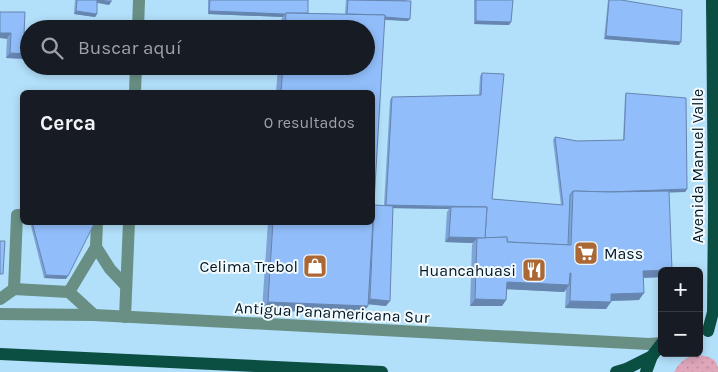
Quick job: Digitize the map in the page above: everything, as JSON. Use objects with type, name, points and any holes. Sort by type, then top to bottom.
[{"type":"main road","name":"Avenida Manuel Valle","points":[[709,332],[713,312],[714,219],[712,0]]},
{"type":"main road","points":[[646,372],[652,356],[658,348]]},
{"type":"main road","points":[[0,354],[382,372]]},
{"type":"main road","points":[[616,372],[652,356]]},
{"type":"street","points":[[138,20],[139,0]]},
{"type":"street","points":[[135,90],[136,75]]},
{"type":"street","points":[[14,289],[17,215],[20,215]]},
{"type":"street","points":[[69,292],[96,247],[98,225]]},
{"type":"street","points":[[124,317],[129,225]]},
{"type":"street","points":[[96,247],[110,270],[126,286]]},
{"type":"street","points":[[0,299],[14,289],[69,292],[94,316]]},
{"type":"street","name":"Antigua Panamericana Sur","points":[[0,314],[124,317],[658,343]]},
{"type":"shaded area","points":[[703,356],[713,359],[717,364],[718,372],[674,372],[684,360]]},
{"type":"building","points":[[77,0],[97,0],[97,14],[76,11]]},
{"type":"building","points":[[210,0],[308,0],[308,13],[209,11]]},
{"type":"building","points":[[348,0],[411,1],[410,19],[385,17],[385,15],[347,14]]},
{"type":"building","points":[[476,0],[513,0],[511,22],[476,21]]},
{"type":"building","points":[[609,0],[621,0],[682,10],[681,42],[606,36]]},
{"type":"building","points":[[0,12],[25,12],[25,20],[20,20],[20,54],[10,53],[11,33],[0,33]]},
{"type":"building","name":"Celima Trebol","points":[[286,13],[385,15],[375,186],[375,90],[281,90],[282,75],[375,75],[375,20],[286,20]]},
{"type":"building","points":[[482,73],[504,74],[492,199],[563,205],[555,137],[577,141],[624,140],[626,93],[686,98],[687,189],[608,192],[573,191],[570,195],[568,245],[507,242],[507,237],[485,238],[487,207],[386,205],[392,97],[481,95]]},
{"type":"building","points":[[573,191],[669,191],[672,267],[658,267],[658,270],[643,271],[644,293],[611,294],[611,302],[570,301],[570,273],[569,285],[507,282],[506,300],[475,299],[477,238],[507,237],[507,242],[571,245]]},
{"type":"building","points":[[375,205],[393,206],[390,301],[370,299]]},
{"type":"building","points":[[451,207],[487,207],[485,238],[449,237]]},
{"type":"building","points":[[33,225],[94,225],[68,276],[46,275]]},
{"type":"building","name":"Celima Trebol","points":[[273,225],[373,225],[368,306],[268,302]]},
{"type":"building","points":[[0,241],[5,241],[3,274],[0,274]]},
{"type":"place","name":"Mass","points":[[586,253]]},
{"type":"place","name":"Celima Trebol","points":[[315,266]]},
{"type":"place","name":"Huancahuasi","points":[[534,270]]}]
